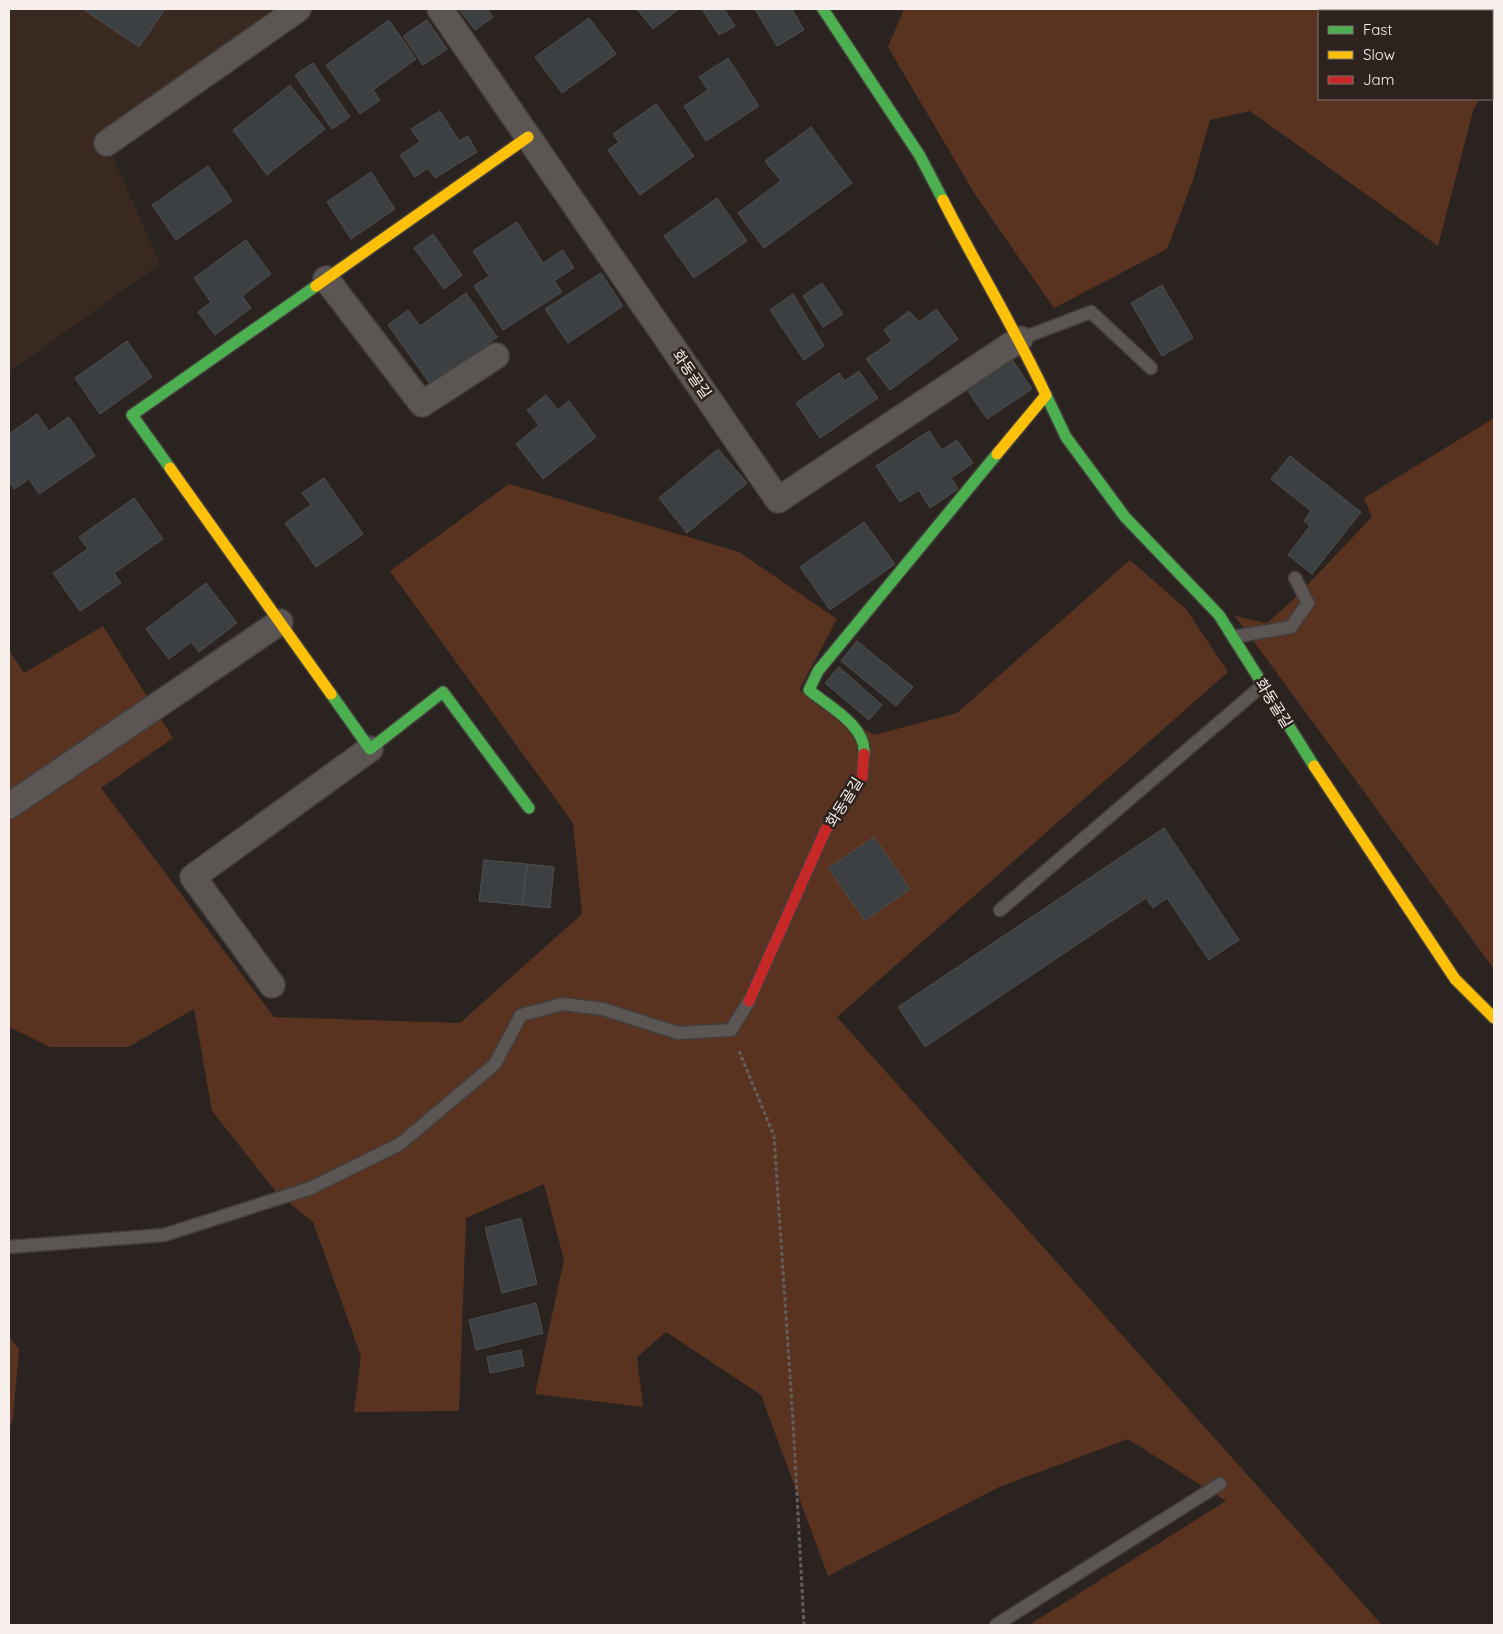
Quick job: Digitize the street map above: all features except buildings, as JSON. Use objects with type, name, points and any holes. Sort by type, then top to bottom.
[{"type":"street","points":[[107,143],[298,9]]},
{"type":"street","name":"화동골길","points":[[440,9],[778,500],[1020,339]]},
{"type":"street","name":"화동골길","points":[[823,9],[920,156],[970,251],[1020,339],[1066,437],[1125,518],[1219,614],[1338,803],[1455,979],[1494,1018]]},
{"type":"street","points":[[370,749],[132,414],[528,137]]},
{"type":"street","points":[[326,279],[422,404],[496,356]]},
{"type":"street","name":"화동골길","points":[[749,1001],[825,831],[862,778],[865,748],[858,730],[809,690],[818,671],[1046,395]]},
{"type":"street","points":[[9,806],[280,622]]},
{"type":"street","points":[[272,985],[193,877],[370,749],[443,692],[529,808]]},
{"type":"lane","points":[[1020,339],[1091,312],[1150,368]]},
{"type":"lane","points":[[1233,637],[1292,627],[1308,603],[1295,578]]},
{"type":"lane","points":[[1000,910],[1263,685]]},
{"type":"lane","points":[[9,1247],[164,1235],[310,1188],[400,1144],[495,1064],[521,1015],[563,1004],[603,1009],[678,1033],[731,1030],[749,1001]]},
{"type":"lane","points":[[996,1625],[1220,1484]]},
{"type":"path","points":[[731,1030],[774,1136],[793,1421],[804,1625]]},
{"type":"shaded area","points":[[9,9],[272,9],[107,143],[160,264],[9,372]]},
{"type":"shaded area","points":[[904,9],[1489,10],[1318,10],[1318,100],[1478,100],[1473,111],[1438,246],[1250,111],[1210,120],[1193,180],[1167,249],[1054,308],[976,196],[888,47]]},
{"type":"shaded area","points":[[1493,11],[1494,11],[1493,73]]},
{"type":"shaded area","points":[[1494,418],[1494,969],[1235,616],[1267,623],[1292,601],[1372,517],[1364,498]]},
{"type":"shaded area","points":[[509,484],[739,552],[837,619],[799,690],[874,735],[957,713],[1130,560],[1186,609],[1228,672],[837,1017],[1382,1625],[1029,1625],[1226,1501],[1128,1439],[999,1487],[828,1576],[761,1395],[666,1332],[637,1357],[643,1407],[535,1394],[564,1260],[544,1184],[466,1218],[459,1411],[354,1412],[361,1356],[313,1222],[277,1193],[212,1111],[194,1009],[128,1047],[50,1047],[9,1027],[9,650],[24,673],[103,626],[173,738],[101,788],[274,1017],[460,1023],[582,914],[573,823],[390,571]]},
{"type":"shaded area","points":[[9,1337],[19,1349],[13,1418],[9,1432]]},
{"type":"traffic: fast","points":[[823,9],[920,156],[943,200]]},
{"type":"traffic: fast","points":[[170,468],[132,415],[316,286]]},
{"type":"traffic: fast","points":[[1045,393],[1066,437],[1125,517],[1219,615],[1314,766]]},
{"type":"traffic: fast","points":[[864,754],[863,744],[853,726],[836,710],[809,690],[818,671],[997,454]]},
{"type":"traffic: fast","points":[[331,694],[370,749],[443,692],[529,808]]},
{"type":"traffic: slow","points":[[316,286],[528,137]]},
{"type":"traffic: slow","points":[[943,200],[1021,344],[1045,393]]},
{"type":"traffic: slow","points":[[997,454],[1046,395]]},
{"type":"traffic: slow","points":[[170,468],[331,694]]},
{"type":"traffic: slow","points":[[1314,766],[1455,979],[1494,1018]]},
{"type":"traffic: jam","points":[[749,1001],[825,831],[862,778],[864,754]]}]
